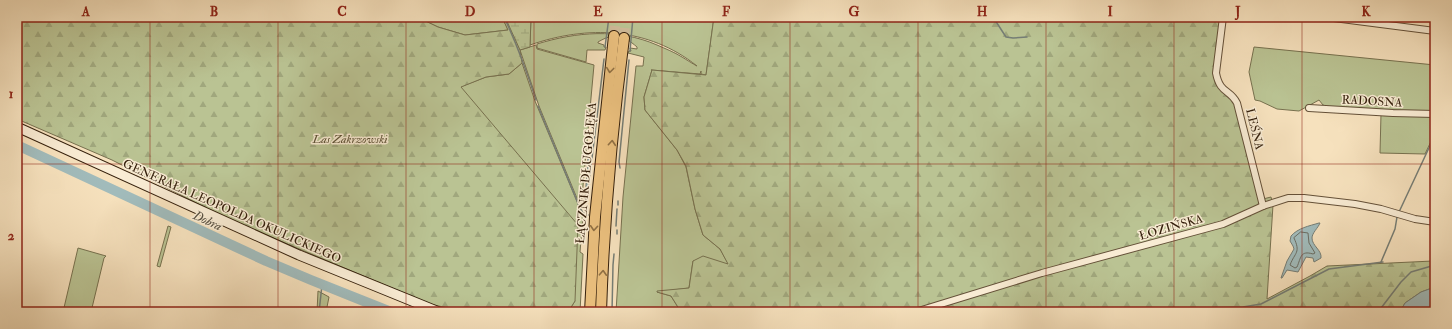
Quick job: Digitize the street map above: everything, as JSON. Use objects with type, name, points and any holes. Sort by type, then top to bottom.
[{"type":"main road","name":"ŁĄCZNIK DŁUGOŁĘKA","points":[[590,312],[596,203],[619,37],[607,199],[601,312]]},
{"type":"street","name":"LEŚNA","points":[[1223,17],[1216,73],[1218,82],[1223,90],[1234,98],[1237,103],[1263,206]]},
{"type":"street","points":[[1326,17],[1435,31]]},
{"type":"street","name":"RADOSNA","points":[[1309,108],[1435,114]]},
{"type":"street","name":"GENERAŁA LEOPOLDA OKULICKIEGO","points":[[17,127],[299,255],[439,312]]},
{"type":"street","name":"ŁOZIŃSKA","points":[[915,312],[1042,273],[1222,224],[1263,206],[1288,198],[1304,198],[1381,209],[1415,219],[1435,222]]},
{"type":"green space","name":"Las Zakrzowski","points":[[17,17],[417,17],[438,27],[465,35],[508,30],[502,17],[507,17],[520,50],[522,63],[509,74],[486,77],[461,87],[578,225],[575,301],[568,312],[494,312],[467,307],[452,309],[430,304],[228,219],[112,160],[17,119]]},
{"type":"green space","points":[[417,17],[502,17],[508,30],[465,35],[438,27]]},
{"type":"green space","points":[[505,17],[531,17],[530,47],[520,50]]},
{"type":"green space","points":[[531,17],[714,17],[706,75],[701,74],[701,71],[700,74],[652,70],[644,97],[645,110],[677,150],[686,167],[695,209],[703,235],[720,249],[729,265],[693,261],[689,288],[657,292],[671,296],[681,312],[616,312],[623,197],[636,66],[643,66],[644,57],[628,53],[631,51],[630,48],[637,49],[637,47],[619,36],[609,37],[598,42],[606,47],[605,50],[587,50],[586,62],[537,48],[537,44],[582,35],[612,34],[627,36],[657,45],[697,66],[678,53],[658,43],[617,33],[574,34],[530,45]]},
{"type":"green space","points":[[714,17],[1221,17],[1215,81],[1219,88],[1235,104],[1263,199],[1271,197],[1273,205],[1267,299],[1327,266],[1433,261],[1435,258],[1435,287],[1421,292],[1405,303],[1400,312],[681,312],[671,296],[657,291],[689,288],[693,261],[703,256],[728,264],[720,249],[703,235],[695,209],[686,166],[677,150],[645,110],[644,97],[652,70],[706,75]]},
{"type":"green space","points":[[536,45],[537,49],[594,65],[581,208],[539,106],[520,50]]},
{"type":"green space","points":[[1254,47],[1435,65],[1435,112],[1329,107],[1323,105],[1319,100],[1299,111],[1277,109],[1255,100],[1249,72]]},
{"type":"green space","points":[[522,63],[535,101],[583,216],[580,252],[583,254],[580,312],[568,312],[575,301],[460,87],[486,77],[509,74]]},
{"type":"green space","points":[[1381,114],[1435,116],[1435,133],[1425,154],[1380,153]]},
{"type":"green space","points":[[168,226],[171,227],[160,267],[157,266]]},
{"type":"green space","points":[[78,248],[106,256],[104,258],[91,312],[63,312]]},
{"type":"green space","points":[[318,291],[329,297],[326,312],[317,312]]},
{"type":"green space","points":[[430,304],[452,309],[467,307],[494,312],[455,312]]},
{"type":"water","points":[[588,157],[592,158],[587,199],[585,199]]},
{"type":"water","points":[[1320,223],[1313,234],[1312,241],[1320,253],[1321,258],[1314,262],[1313,258],[1306,257],[1298,272],[1287,270],[1281,278],[1287,261],[1294,249],[1290,241],[1291,236],[1300,229]]},
{"type":"water","points":[[1435,287],[1435,312],[1400,312],[1405,303],[1421,292]]},
{"type":"waterway","points":[[504,17],[522,58],[536,100]]},
{"type":"waterway","points":[[605,47],[609,17]]},
{"type":"waterway","points":[[630,51],[633,17]]},
{"type":"waterway","points":[[993,17],[1006,37],[1027,37]]},
{"type":"waterway","points":[[592,158],[604,59]]},
{"type":"waterway","points":[[620,168],[619,162],[629,60]]},
{"type":"waterway","points":[[538,106],[580,208],[583,213],[588,215]]},
{"type":"waterway","points":[[1399,212],[1435,135]]},
{"type":"waterway","name":"Dobra","points":[[17,145],[266,261],[391,312]]},
{"type":"waterway","points":[[585,215],[586,208]]},
{"type":"waterway","points":[[616,226],[617,209]]},
{"type":"waterway","points":[[585,224],[586,215]]},
{"type":"waterway","points":[[1381,262],[1395,229],[1397,217]]},
{"type":"waterway","points":[[583,232],[584,228]]},
{"type":"waterway","points":[[612,312],[614,254]]},
{"type":"waterway","points":[[1152,312],[1161,309],[1243,307],[1261,304],[1329,269],[1383,262]]},
{"type":"waterway","points":[[1378,312],[1401,282],[1411,272],[1435,265]]},
{"type":"waterway","points":[[319,312],[322,285]]},
{"type":"waterway","points":[[1216,307],[1220,312]]},
{"type":"tunnel","points":[[614,36],[616,17]]},
{"type":"tunnel","points":[[624,38],[626,17]]}]
